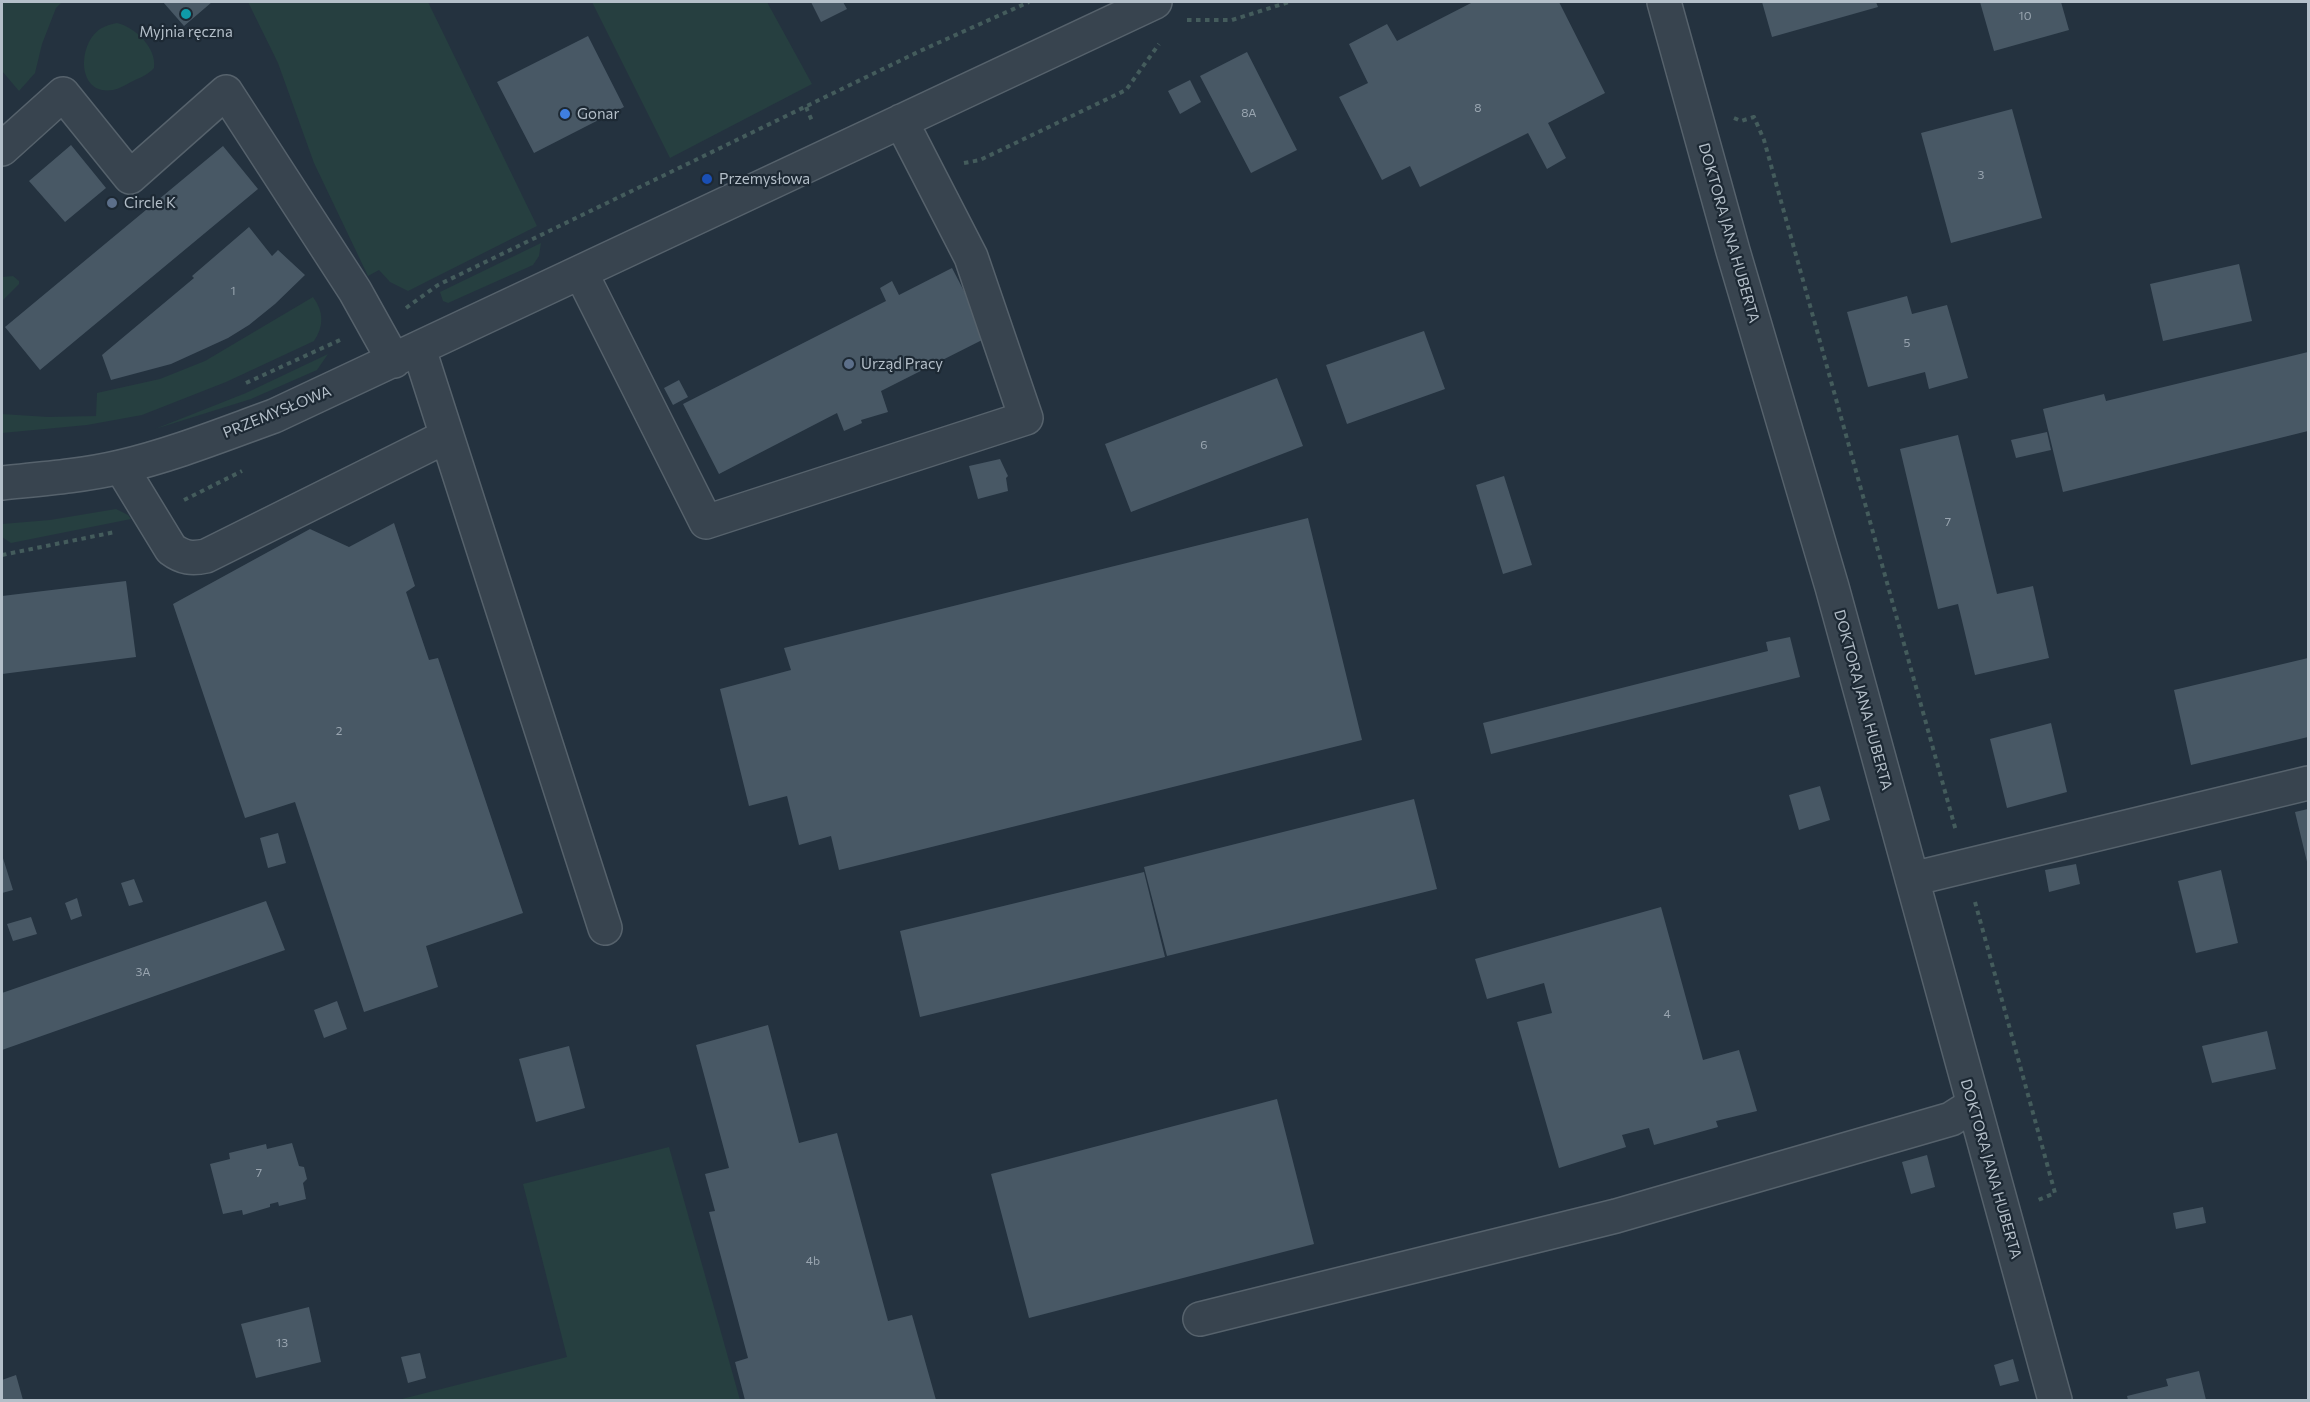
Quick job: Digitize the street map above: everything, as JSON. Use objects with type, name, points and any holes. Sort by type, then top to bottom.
[{"type":"street","name":"PRZEMYSŁOWA","points":[[2,483],[121,467],[274,416],[1155,2]]},
{"type":"street","name":"DOKTORA JANA HUBERTA","points":[[1664,2],[1733,251],[1832,587],[2055,1401]]},
{"type":"street","points":[[2,149],[63,94],[130,177],[226,92],[374,323],[406,355],[447,436],[605,928]]},
{"type":"street","points":[[580,273],[706,522],[1026,418],[971,257],[901,121]]},
{"type":"street","points":[[121,467],[171,549],[180,556],[192,559],[206,556],[447,436]]},
{"type":"street","points":[[1912,879],[1966,864],[2308,783]]},
{"type":"street","points":[[1200,1319],[1616,1216],[1952,1119],[1973,1105]]},
{"type":"path","points":[[241,386],[405,309],[438,285],[920,51],[1029,2]]},
{"type":"path","points":[[806,107],[811,120]]},
{"type":"path","points":[[1764,140],[1966,864],[2055,1193],[2030,1204]]},
{"type":"green space","points":[[2,2],[62,2],[56,8],[42,44],[35,73],[19,91],[2,71]]},
{"type":"green space","points":[[248,2],[428,2],[537,226],[408,291],[390,282],[379,270],[368,276],[314,163],[278,63]]},
{"type":"green space","points":[[592,2],[767,2],[812,84],[670,158]]},
{"type":"green space","points":[[117,23],[131,29],[148,46],[154,60],[154,68],[118,89],[101,90],[87,78],[84,68],[87,46],[92,36],[100,29]]},
{"type":"green space","points":[[541,243],[539,256],[533,265],[448,303],[443,301],[440,292]]},
{"type":"green space","points":[[13,276],[19,284],[2,301],[2,277]]},
{"type":"green space","points":[[313,297],[321,314],[320,330],[314,341],[226,382],[142,415],[87,425],[2,433],[2,414],[48,417],[96,416],[97,393],[160,379],[205,361]]},
{"type":"green space","points":[[328,354],[317,370],[251,399],[155,429],[246,393]]},
{"type":"green space","points":[[116,509],[131,519],[11,543],[2,537],[2,524],[50,520]]},
{"type":"green space","points":[[669,1147],[740,1400],[398,1400],[567,1357],[523,1184]]},
{"type":"building","name":"Myjnia ręczna","points":[[163,2],[212,2],[184,26]]},
{"type":"building","points":[[811,2],[843,2],[847,9],[821,22]]},
{"type":"building","points":[[1473,2],[1559,2],[1605,93],[1548,123],[1566,158],[1547,169],[1528,133],[1420,187],[1410,166],[1382,180],[1339,97],[1368,83],[1349,44],[1387,24],[1397,41]]},
{"type":"building","points":[[1762,2],[1876,2],[1878,7],[1772,37]]},
{"type":"building","points":[[1980,2],[2061,2],[2069,30],[1994,51]]},
{"type":"building","points":[[588,36],[624,107],[534,153],[497,82]]},
{"type":"building","points":[[1247,52],[1297,150],[1251,173],[1200,76]]},
{"type":"building","points":[[1190,80],[1201,102],[1180,114],[1168,91]]},
{"type":"building","points":[[2012,109],[2042,218],[1951,243],[1921,133]]},
{"type":"building","points":[[71,145],[106,188],[65,222],[29,181]]},
{"type":"building","points":[[223,146],[258,189],[40,370],[5,327]]},
{"type":"building","points":[[249,227],[272,256],[278,250],[305,275],[275,304],[228,338],[171,364],[111,380],[102,355],[194,278],[192,276]]},
{"type":"building","points":[[2239,264],[2252,321],[2163,341],[2150,284]]},
{"type":"building","name":"Urząd Pracy","points":[[952,268],[988,337],[881,391],[888,412],[861,420],[862,423],[844,431],[837,413],[719,474],[683,404],[886,301],[880,288],[892,281],[899,295]]},
{"type":"building","points":[[1907,296],[1912,314],[1947,305],[1968,378],[1929,389],[1925,372],[1868,387],[1847,312]]},
{"type":"building","points":[[1424,331],[1445,389],[1347,424],[1326,365]]},
{"type":"building","points":[[2308,352],[2308,431],[2063,492],[2043,409],[2104,394],[2106,401]]},
{"type":"building","points":[[1277,378],[1303,446],[1131,512],[1105,444]]},
{"type":"building","points":[[679,380],[688,397],[673,405],[664,388]]},
{"type":"building","points":[[2047,432],[2051,450],[2016,458],[2011,440]]},
{"type":"building","points":[[1958,435],[1997,594],[2033,586],[2049,658],[1975,675],[1958,604],[1938,609],[1900,449]]},
{"type":"building","points":[[1000,459],[1008,476],[1006,478],[1008,491],[978,499],[969,466]]},
{"type":"building","points":[[1504,476],[1532,565],[1503,574],[1476,485]]},
{"type":"building","points":[[1308,518],[1362,740],[839,870],[831,836],[799,845],[787,796],[749,806],[720,689],[791,670],[784,648]]},
{"type":"building","points":[[394,523],[415,586],[406,592],[429,660],[438,658],[523,913],[426,946],[438,987],[364,1012],[295,802],[245,818],[173,604],[310,529],[349,547]]},
{"type":"building","points":[[126,581],[136,657],[2,674],[2,596]]},
{"type":"building","points":[[1790,637],[1800,677],[1491,754],[1483,723],[1768,651],[1766,642]]},
{"type":"building","points":[[2308,658],[2308,737],[2191,765],[2174,690]]},
{"type":"building","points":[[2051,723],[2067,792],[2007,808],[1990,739]]},
{"type":"building","points":[[1820,786],[1830,820],[1799,830],[1789,795]]},
{"type":"building","points":[[1414,799],[1437,889],[1167,956],[1144,867]]},
{"type":"building","points":[[2308,809],[2308,866],[2295,812]]},
{"type":"building","points":[[278,833],[286,863],[268,868],[260,838]]},
{"type":"building","points":[[2,855],[13,890],[2,893]]},
{"type":"building","points":[[2076,864],[2080,884],[2049,892],[2045,870]]},
{"type":"building","points":[[2221,870],[2238,943],[2196,953],[2178,881]]},
{"type":"building","points":[[1144,872],[1165,957],[920,1017],[900,931]]},
{"type":"building","points":[[134,879],[143,902],[129,906],[121,883]]},
{"type":"building","points":[[77,898],[82,916],[71,920],[65,903]]},
{"type":"building","points":[[266,901],[285,950],[2,1050],[2,993]]},
{"type":"building","points":[[1661,907],[1703,1060],[1739,1050],[1757,1111],[1716,1121],[1718,1127],[1654,1145],[1649,1128],[1622,1135],[1626,1147],[1559,1168],[1517,1022],[1552,1013],[1544,983],[1487,999],[1475,959]]},
{"type":"building","points":[[31,917],[37,934],[13,941],[7,924]]},
{"type":"building","points":[[337,1001],[347,1029],[324,1038],[314,1010]]},
{"type":"building","points":[[768,1025],[799,1143],[837,1133],[888,1321],[912,1315],[936,1400],[745,1400],[735,1362],[748,1358],[709,1212],[715,1211],[705,1174],[729,1168],[696,1045]]},
{"type":"building","points":[[2267,1031],[2276,1069],[2212,1083],[2202,1046]]},
{"type":"building","points":[[569,1046],[585,1108],[536,1122],[519,1059]]},
{"type":"building","points":[[1277,1099],[1314,1244],[1029,1318],[991,1174]]},
{"type":"building","points":[[292,1143],[299,1166],[304,1167],[307,1179],[303,1183],[306,1199],[279,1206],[278,1202],[270,1204],[270,1207],[243,1215],[242,1210],[223,1214],[210,1164],[230,1159],[229,1153],[266,1144],[267,1149]]},
{"type":"building","points":[[1927,1155],[1935,1187],[1911,1194],[1902,1162]]},
{"type":"building","points":[[2203,1207],[2206,1223],[2176,1229],[2173,1213]]},
{"type":"building","points":[[309,1307],[321,1362],[256,1378],[241,1324]]},
{"type":"building","points":[[420,1353],[426,1378],[408,1383],[401,1357]]},
{"type":"building","points":[[2013,1359],[2019,1381],[2000,1386],[1994,1365]]},
{"type":"building","points":[[2199,1371],[2206,1400],[2128,1400],[2127,1396],[2168,1386],[2166,1379]]},
{"type":"building","points":[[16,1375],[23,1400],[2,1400],[2,1380]]},
{"type":"place","name":"Myjnia ręczna","points":[[186,14]]},
{"type":"place","name":"Gonar","points":[[565,114]]},
{"type":"place","name":"Przemysłowa","points":[[707,179]]},
{"type":"place","name":"Circle K","points":[[112,203]]},
{"type":"place","name":"Urząd Pracy","points":[[849,364]]}]
